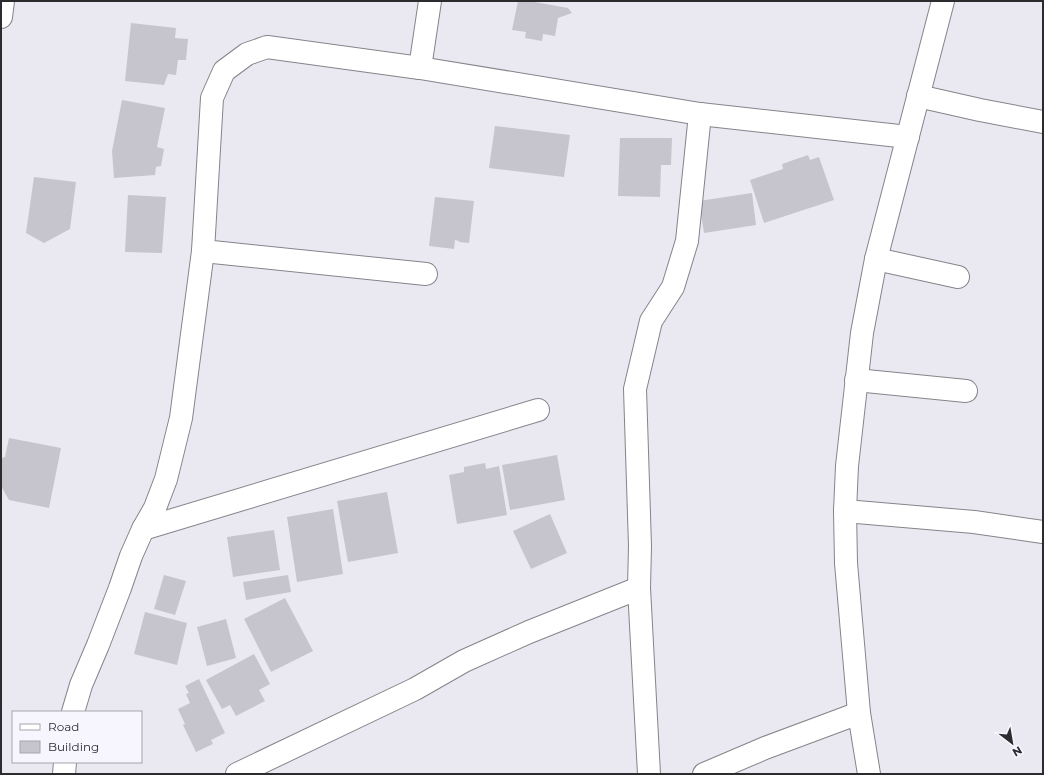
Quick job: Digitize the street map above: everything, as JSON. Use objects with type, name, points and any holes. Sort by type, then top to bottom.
[{"type":"street","points":[[1,17],[3,1]]},
{"type":"street","points":[[420,68],[430,1]]},
{"type":"street","points":[[869,774],[859,713],[846,570],[847,466],[862,334],[876,259],[943,1]]},
{"type":"street","points":[[73,711],[81,685],[98,645],[131,556],[142,529],[155,508],[166,479],[181,418],[203,250],[212,98],[224,71],[247,54],[267,47],[420,68],[700,114],[908,137]]},
{"type":"street","points":[[918,96],[1043,122]]},
{"type":"street","points":[[649,774],[639,588],[640,546],[634,389],[651,321],[673,287],[686,241],[700,114]]},
{"type":"street","points":[[203,250],[426,274]]},
{"type":"street","points":[[876,259],[958,277]]},
{"type":"street","points":[[856,380],[966,391]]},
{"type":"street","points":[[142,529],[538,410]]},
{"type":"street","points":[[846,511],[974,522],[1043,532]]},
{"type":"street","points":[[238,774],[415,690],[464,660],[639,588]]},
{"type":"street","points":[[704,774],[765,748],[859,713]]},
{"type":"street","points":[[64,774],[65,763]]},
{"type":"building","points":[[518,1],[529,1],[568,8],[572,13],[558,18],[555,36],[543,34],[542,41],[525,38],[526,32],[512,30]]},
{"type":"building","points":[[131,23],[176,28],[175,38],[188,39],[186,60],[178,60],[176,75],[168,74],[164,85],[125,81]]},
{"type":"building","points":[[122,100],[165,108],[157,147],[164,149],[161,166],[156,167],[155,175],[114,178],[112,151]]},
{"type":"building","points":[[495,126],[570,135],[564,177],[489,168]]},
{"type":"building","points":[[620,138],[672,138],[671,165],[661,165],[660,197],[618,196]]},
{"type":"building","points":[[808,155],[810,160],[819,157],[834,200],[764,223],[750,180],[783,169],[782,164]]},
{"type":"building","points":[[34,177],[76,182],[70,229],[44,243],[26,233]]},
{"type":"building","points":[[752,193],[756,225],[704,233],[699,201]]},
{"type":"building","points":[[128,195],[166,197],[162,253],[125,252]]},
{"type":"building","points":[[435,197],[474,201],[469,243],[455,240],[454,249],[429,246]]},
{"type":"building","points":[[9,438],[61,448],[49,508],[9,500],[1,486],[1,458],[5,457]]},
{"type":"building","points":[[557,455],[565,500],[510,510],[502,465]]},
{"type":"building","points":[[485,463],[486,469],[499,466],[507,515],[457,524],[449,475],[464,472],[464,467]]},
{"type":"building","points":[[387,492],[398,553],[348,562],[337,501]]},
{"type":"building","points":[[333,509],[343,574],[297,582],[287,517]]},
{"type":"building","points":[[550,514],[567,553],[531,569],[513,531]]},
{"type":"building","points":[[274,530],[280,570],[233,577],[227,537]]},
{"type":"building","points":[[164,575],[186,581],[175,615],[154,609]]},
{"type":"building","points":[[288,575],[291,592],[246,600],[243,582]]},
{"type":"building","points":[[285,598],[313,651],[271,672],[244,619]]},
{"type":"building","points":[[145,612],[187,623],[177,665],[134,654]]},
{"type":"building","points":[[226,619],[236,658],[207,666],[197,627]]},
{"type":"building","points":[[254,654],[270,684],[259,690],[265,701],[236,716],[230,705],[222,709],[206,680]]},
{"type":"building","points":[[199,679],[225,733],[211,740],[213,744],[196,752],[183,725],[185,724],[178,709],[190,703],[186,694],[189,693],[185,686]]}]
